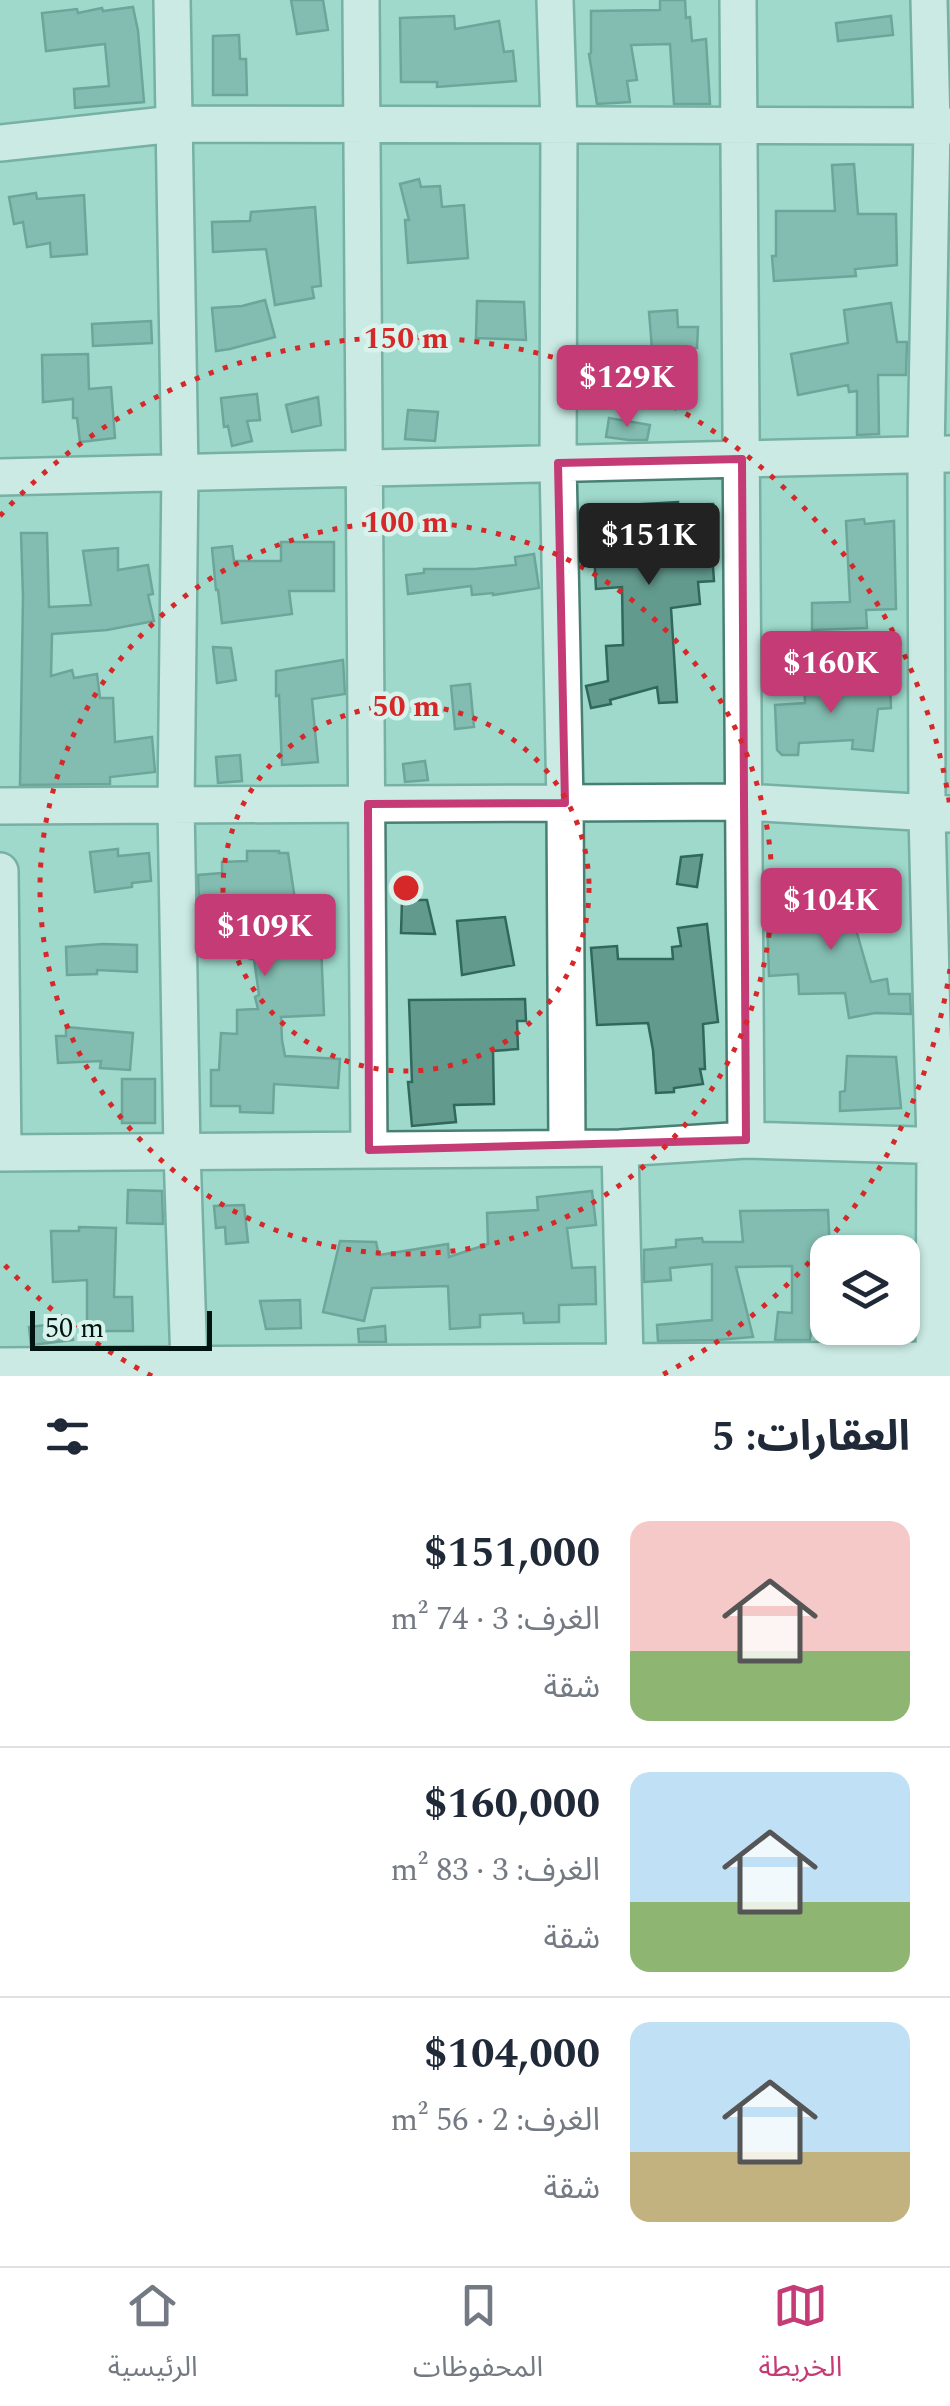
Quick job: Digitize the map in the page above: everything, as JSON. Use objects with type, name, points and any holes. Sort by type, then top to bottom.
[{"type":"street","points":[[172,0],[180,472],[176,805],[188,1365]]},
{"type":"street","points":[[361,0],[369,1150]]},
{"type":"street","points":[[555,0],[560,125],[558,463],[567,1148]]},
{"type":"street","points":[[738,0],[746,1140]]},
{"type":"street","points":[[0,1366],[118,1371],[188,1365],[482,1369],[625,1361],[934,1368],[942,1147],[938,814],[941,126],[929,0]]},
{"type":"street","points":[[0,143],[174,124],[941,126]]},
{"type":"street","points":[[0,476],[938,454]]},
{"type":"street","points":[[0,806],[744,802],[938,814]]},
{"type":"street","points":[[0,871],[2,1153],[620,1148],[746,1140],[942,1147]]},
{"type":"street","points":[[620,1148],[625,1361]]},
{"type":"highlighted area","points":[[742,459],[746,1140],[369,1150],[368,804],[565,803],[558,463]]},
{"type":"building","points":[[291,0],[323,0],[328,30],[297,34]]},
{"type":"building","points":[[660,0],[685,0],[692,41],[706,39],[710,104],[674,104],[670,44],[631,45],[637,80],[627,81],[630,102],[597,104],[589,54],[591,11],[660,10]]},
{"type":"building","points":[[133,7],[144,102],[75,108],[74,89],[109,86],[105,44],[46,51],[42,13]]},
{"type":"building","points":[[454,16],[455,29],[499,21],[504,52],[513,51],[516,81],[437,87],[437,82],[401,82],[400,18]]},
{"type":"building","points":[[891,16],[893,35],[838,41],[836,23]]},
{"type":"building","points":[[239,35],[240,59],[246,59],[247,95],[213,95],[213,36]]},
{"type":"building","points":[[854,164],[858,214],[896,214],[897,265],[855,269],[856,276],[774,281],[776,211],[835,211],[832,165]]},
{"type":"building","points":[[419,179],[421,187],[440,186],[442,207],[464,205],[468,258],[408,263],[405,220],[409,220],[400,184]]},
{"type":"building","points":[[36,193],[37,199],[84,195],[87,254],[51,257],[50,243],[27,247],[23,222],[14,224],[9,197]]},
{"type":"building","points":[[315,207],[321,286],[312,287],[314,298],[275,305],[266,249],[213,252],[212,222],[250,221],[251,212]]},
{"type":"building","points":[[265,300],[275,337],[216,351],[212,308]]},
{"type":"building","points":[[477,301],[524,302],[526,340],[476,338]]},
{"type":"building","points":[[891,303],[897,342],[907,342],[906,375],[878,375],[879,434],[857,435],[857,391],[849,392],[848,385],[798,395],[791,354],[848,343],[844,310]]},
{"type":"building","points":[[677,310],[678,327],[698,327],[697,348],[652,349],[649,312]]},
{"type":"building","points":[[151,321],[152,343],[93,346],[92,324]]},
{"type":"building","points":[[88,354],[89,389],[111,387],[115,438],[80,442],[77,418],[73,418],[73,399],[43,402],[42,355]]},
{"type":"building","points":[[257,394],[260,420],[247,421],[252,441],[232,446],[228,426],[224,427],[221,398]]},
{"type":"building","points":[[318,397],[321,425],[292,432],[286,405]]},
{"type":"building","points":[[408,410],[438,412],[435,441],[405,439]]},
{"type":"building","points":[[609,418],[650,425],[647,440],[606,437]]},
{"type":"building","points":[[713,504],[714,581],[698,582],[700,604],[671,608],[677,702],[659,703],[657,687],[591,708],[586,686],[608,681],[606,646],[623,645],[622,587],[596,589],[591,507]]},
{"type":"building","points":[[864,519],[865,524],[894,521],[896,609],[866,610],[867,628],[812,630],[812,603],[850,602],[846,521]]},
{"type":"building","points":[[21,533],[47,533],[49,607],[91,605],[83,551],[118,548],[118,570],[148,565],[153,594],[148,595],[154,621],[52,634],[51,676],[72,670],[74,678],[97,674],[100,698],[113,698],[115,742],[152,737],[155,772],[110,777],[110,784],[20,785]]},
{"type":"building","points":[[281,542],[334,542],[334,591],[289,591],[292,614],[222,623],[212,548],[232,546],[234,561],[281,561]]},
{"type":"building","points":[[534,554],[539,588],[472,595],[471,586],[408,594],[406,575],[424,573],[424,569],[516,565],[515,557]]},
{"type":"building","points":[[213,647],[231,648],[236,680],[217,683]]},
{"type":"building","points":[[343,660],[345,694],[312,699],[318,762],[282,765],[276,671]]},
{"type":"building","points":[[839,680],[839,688],[890,684],[891,708],[878,709],[873,751],[852,749],[853,740],[799,743],[798,755],[782,755],[777,750],[775,705],[805,703],[804,683]]},
{"type":"building","points":[[470,684],[474,727],[455,729],[451,686]]},
{"type":"building","points":[[240,755],[242,781],[218,783],[216,757]]},
{"type":"building","points":[[425,761],[428,780],[405,782],[403,764]]},
{"type":"building","points":[[118,849],[118,856],[149,853],[151,881],[95,892],[90,852]]},
{"type":"building","points":[[247,851],[288,853],[298,920],[320,921],[324,1015],[281,1017],[285,1056],[340,1059],[338,1088],[274,1084],[273,1113],[240,1112],[240,1106],[211,1106],[211,1070],[219,1070],[221,1033],[237,1034],[237,1010],[258,1009],[255,997],[259,995],[254,959],[230,956],[229,933],[200,936],[198,875],[222,873],[222,862],[247,861]]},
{"type":"building","points":[[702,855],[697,887],[677,884],[681,857]]},
{"type":"building","points":[[855,873],[864,925],[855,926],[871,982],[887,979],[889,994],[910,994],[911,1014],[875,1013],[849,1018],[845,993],[799,994],[798,974],[769,976],[767,916],[831,907],[830,878]]},
{"type":"building","points":[[402,900],[427,900],[435,934],[401,933]]},
{"type":"building","points":[[505,917],[514,965],[462,975],[457,921]]},
{"type":"building","points":[[707,924],[718,1022],[703,1024],[703,1084],[656,1093],[648,1023],[597,1025],[591,948],[617,946],[618,959],[673,959],[672,947],[681,946],[678,928]]},
{"type":"building","points":[[137,945],[137,972],[97,970],[97,974],[67,975],[66,947]]},
{"type":"building","points":[[525,999],[526,1021],[517,1021],[518,1049],[493,1051],[494,1104],[454,1105],[456,1122],[412,1126],[409,1000]]},
{"type":"building","points":[[66,1027],[133,1033],[130,1070],[100,1068],[101,1061],[58,1063],[56,1036],[66,1036]]},
{"type":"building","points":[[847,1056],[896,1057],[901,1108],[840,1111]]},
{"type":"building","points":[[122,1079],[155,1079],[155,1123],[122,1123]]},
{"type":"building","points":[[128,1190],[162,1191],[163,1224],[127,1223]]},
{"type":"building","points":[[592,1191],[596,1225],[567,1228],[572,1268],[595,1267],[596,1304],[559,1305],[559,1322],[524,1323],[523,1313],[480,1315],[480,1327],[450,1329],[448,1286],[372,1288],[364,1321],[323,1312],[340,1241],[376,1242],[379,1255],[448,1244],[449,1257],[488,1244],[487,1213],[538,1210],[537,1197]]},
{"type":"building","points":[[244,1205],[248,1242],[226,1244],[225,1227],[216,1228],[214,1206]]},
{"type":"building","points":[[828,1210],[829,1235],[810,1235],[810,1340],[775,1340],[778,1312],[792,1313],[792,1266],[736,1267],[753,1337],[658,1341],[657,1325],[712,1320],[712,1264],[670,1268],[671,1280],[644,1282],[644,1250],[676,1247],[676,1240],[743,1242],[740,1211]]},
{"type":"building","points":[[79,1227],[116,1228],[114,1297],[132,1297],[133,1331],[87,1331],[87,1280],[53,1282],[51,1231],[79,1231]]},
{"type":"building","points":[[300,1300],[301,1328],[266,1329],[260,1301]]},
{"type":"building","points":[[71,1322],[73,1340],[31,1345],[29,1327]]},
{"type":"building","points":[[385,1326],[386,1342],[359,1342],[358,1329]]}]
